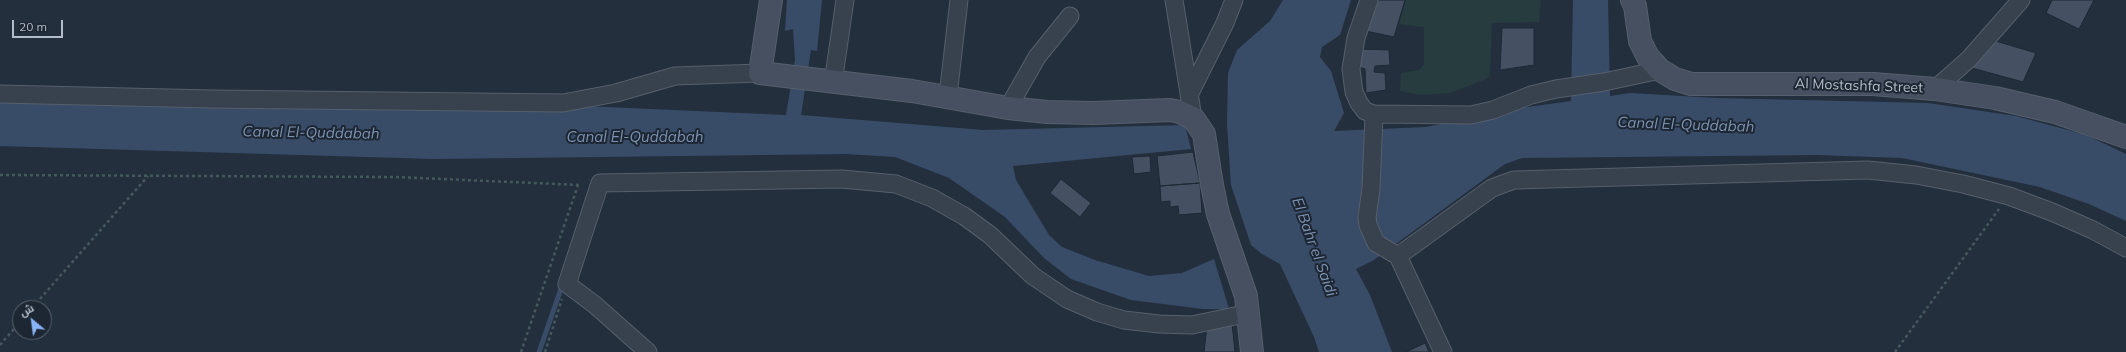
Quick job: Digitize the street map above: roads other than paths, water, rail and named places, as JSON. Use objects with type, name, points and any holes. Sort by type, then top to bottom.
[{"type":"main road","points":[[771,0],[760,73],[948,96],[1008,108],[1047,112],[1093,113],[1170,110],[1193,118],[1201,128],[1207,149],[1218,214],[1234,258],[1248,305],[1252,352]]},
{"type":"main road","name":"Al Mostashfa Street","points":[[1634,2],[1640,41],[1648,57],[1660,70],[1674,79],[1691,84],[1873,84],[1935,89],[1995,98],[2055,112],[2126,137]]},
{"type":"street","points":[[825,82],[845,0]]},
{"type":"street","points":[[948,96],[959,0]]},
{"type":"street","points":[[1174,0],[1188,95],[1193,118]]},
{"type":"street","points":[[1188,95],[1225,23],[1234,0]]},
{"type":"street","points":[[1369,0],[1356,38],[1351,68],[1354,92],[1359,103],[1365,111],[1374,114],[1471,115],[1493,110],[1531,95],[1660,70]]},
{"type":"street","points":[[1935,89],[1969,59],[2021,0]]},
{"type":"street","points":[[1008,108],[1037,57],[1070,16]]},
{"type":"street","points":[[0,94],[203,99],[563,103],[616,93],[675,76],[760,73]]},
{"type":"street","points":[[1374,114],[1371,189],[1367,217],[1368,225],[1376,243],[1398,256],[1443,352]]},
{"type":"street","points":[[1398,256],[1492,188],[1506,182],[1521,179],[1868,170],[1916,175],[1963,184],[2009,196],[2052,212],[2093,230],[2126,248]]},
{"type":"street","points":[[648,352],[595,305],[566,284],[600,183],[842,179],[896,184],[932,198],[964,216],[990,235],[1033,276],[1067,299],[1097,312],[1131,321],[1192,325],[1248,305]]},
{"type":"water","name":"Canal El-Quddabah","points":[[787,0],[822,0],[817,51],[811,50],[801,115],[983,130],[1185,125],[1191,149],[1013,166],[1016,180],[1049,235],[1062,247],[1095,260],[1149,276],[1182,273],[1214,259],[1229,309],[1203,309],[1131,300],[1071,279],[1044,258],[1005,217],[949,178],[895,157],[846,154],[434,159],[0,146],[0,98],[560,105],[786,115],[795,60],[793,29],[785,31]]},
{"type":"water","points":[[1283,0],[1351,0],[1340,35],[1322,47],[1320,57],[1331,71],[1344,113],[1334,131],[1426,127],[1521,108],[1571,101],[1573,0],[1608,0],[1610,96],[1630,93],[1716,98],[1928,103],[2016,116],[2086,135],[2126,154],[2126,221],[2089,204],[2040,187],[1902,158],[1817,155],[1522,158],[1505,164],[1374,260],[1356,269],[1370,295],[1392,352],[1319,352],[1314,337],[1280,264],[1262,254],[1251,245],[1231,185],[1227,124],[1228,73],[1237,50],[1270,21]]},
{"type":"waterway","points":[[539,352],[563,283]]},
{"type":"water label","name":"El Bahr el Saidi","points":[[1314,247]]}]
